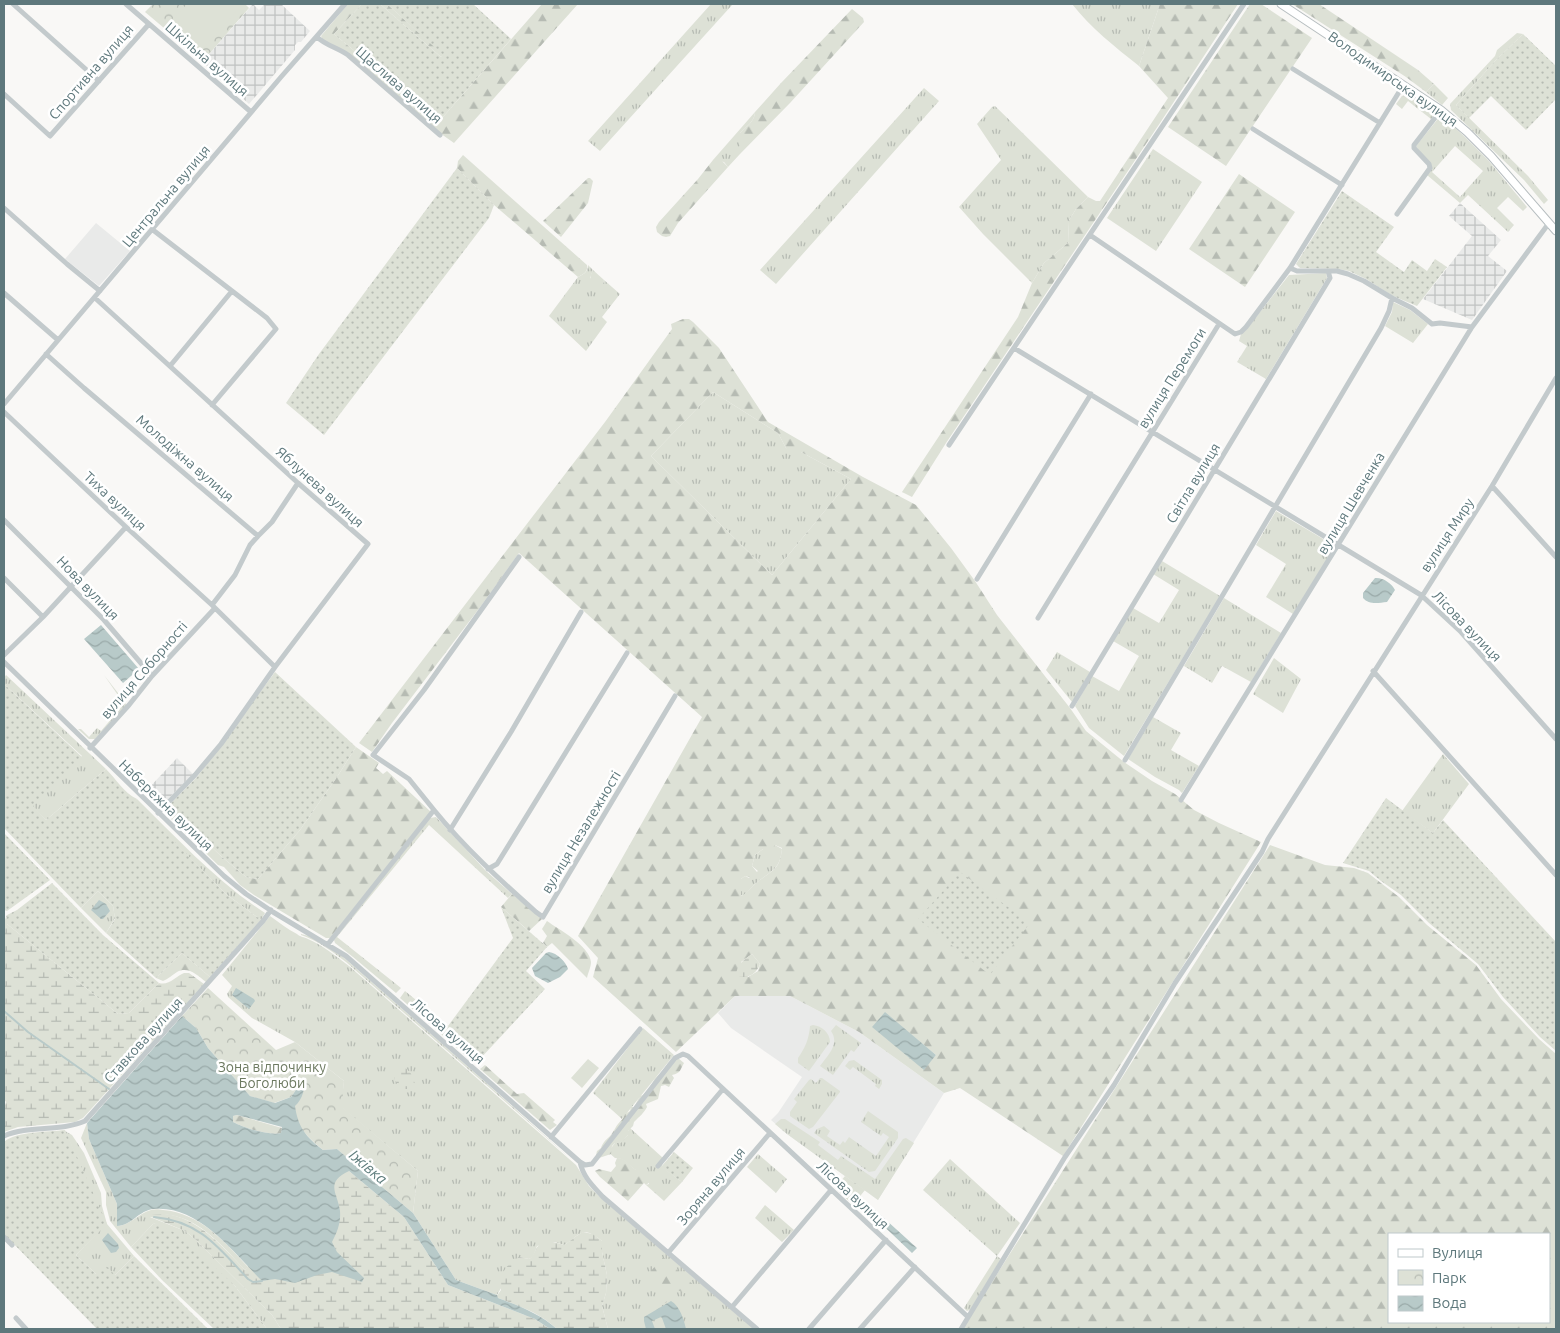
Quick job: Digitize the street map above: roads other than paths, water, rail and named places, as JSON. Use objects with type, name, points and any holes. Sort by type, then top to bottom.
[{"type":"main road","name":"Володимирська вулиця","points":[[1281,4],[1405,84],[1441,110],[1491,156],[1556,231]]},
{"type":"street","points":[[13,4],[99,81]]},
{"type":"street","name":"Шкільна вулиця","points":[[126,4],[251,112]]},
{"type":"street","name":"Центральна вулиця","points":[[4,404],[345,4]]},
{"type":"street","points":[[949,445],[1244,4]]},
{"type":"street","name":"Спортивна вулиця","points":[[4,94],[50,136],[149,24]]},
{"type":"street","name":"Щаслива вулиця","points":[[316,37],[348,55],[440,135]]},
{"type":"street","points":[[1293,68],[1380,123]]},
{"type":"street","name":"вулиця Перемоги","points":[[1038,618],[1219,324],[1235,334],[1241,332],[1246,327],[1290,268],[1405,84]]},
{"type":"street","points":[[1397,214],[1430,168],[1429,164],[1414,148],[1414,145],[1441,110]]},
{"type":"street","points":[[1253,130],[1342,184]]},
{"type":"street","points":[[4,208],[100,292]]},
{"type":"street","name":"вулиця Шевченка","points":[[1181,800],[1472,327],[1549,223]]},
{"type":"street","points":[[153,230],[267,318],[276,329],[212,405]]},
{"type":"street","points":[[1090,235],[1219,324]]},
{"type":"street","points":[[1290,268],[1297,271],[1328,271],[1348,274],[1412,308],[1432,324],[1440,323],[1472,327]]},
{"type":"street","name":"Світла вулиця","points":[[1072,706],[1330,278],[1328,271]]},
{"type":"street","points":[[170,366],[232,291]]},
{"type":"street","points":[[4,293],[58,340]]},
{"type":"street","name":"Яблунева вулиця","points":[[95,298],[298,483],[368,544],[275,667],[221,744],[195,775],[158,813]]},
{"type":"street","points":[[1125,760],[1381,328],[1389,311],[1392,298]]},
{"type":"street","points":[[1014,348],[1421,595]]},
{"type":"street","name":"Молодіжна вулиця","points":[[46,354],[258,536]]},
{"type":"street","name":"вулиця Миру","points":[[1421,595],[1492,486],[1556,378]]},
{"type":"street","points":[[977,579],[1091,394]]},
{"type":"street","name":"Тиха вулиця","points":[[4,412],[213,606],[275,667]]},
{"type":"street","points":[[213,606],[236,575],[250,545],[272,522],[298,483]]},
{"type":"street","points":[[1492,486],[1556,557]]},
{"type":"street","name":"Нова вулиця","points":[[4,520],[72,586],[152,676]]},
{"type":"street","points":[[4,655],[43,617],[126,527]]},
{"type":"street","name":"вулиця Незалежності","points":[[519,557],[424,690],[373,755],[409,779],[450,830],[488,869],[543,917],[675,696]]},
{"type":"street","points":[[4,578],[43,617]]},
{"type":"street","name":"Лісова вулиця","points":[[961,1329],[1065,1157],[1114,1085],[1175,983],[1262,852],[1268,839],[1421,595],[1461,632],[1556,739]]},
{"type":"street","name":"вулиця Соборності","points":[[90,748],[213,606]]},
{"type":"street","points":[[450,830],[511,732],[581,612]]},
{"type":"street","points":[[488,869],[497,864],[627,653]]},
{"type":"street","name":"Набережна вулиця","points":[[4,662],[90,748],[224,876],[246,894],[328,944]]},
{"type":"street","points":[[1373,671],[1556,875]]},
{"type":"street","points":[[328,944],[434,810]]},
{"type":"street","name":"Ставкова вулиця","points":[[4,1136],[18,1131],[76,1125],[85,1121],[271,910]]},
{"type":"street","name":"Лісова вулиця","points":[[328,944],[346,956],[585,1165],[592,1164],[678,1056],[683,1054],[688,1056],[968,1317]]},
{"type":"street","points":[[551,1137],[640,1029]]},
{"type":"street","points":[[658,1166],[723,1089]]},
{"type":"street","name":"Зоряна вулиця","points":[[668,1253],[770,1133]]},
{"type":"street","points":[[580,1162],[582,1171],[591,1185],[603,1197],[757,1329]]},
{"type":"street","points":[[732,1307],[831,1190]]},
{"type":"street","points":[[4,1237],[12,1245]]},
{"type":"street","points":[[809,1329],[886,1240]]},
{"type":"street","points":[[860,1329],[915,1267]]},
{"type":"street","points":[[16,1318],[26,1329]]},
{"type":"water","points":[[1375,578],[1381,578],[1386,581],[1395,590],[1387,602],[1371,603],[1363,598],[1363,593]]},
{"type":"water","points":[[101,625],[139,669],[123,683],[84,639]]},
{"type":"water","points":[[99,900],[106,904],[110,911],[103,919],[91,910]]},
{"type":"water","points":[[549,952],[561,958],[568,969],[560,977],[548,983],[535,976],[532,968]]},
{"type":"water","points":[[236,988],[254,999],[255,1001],[249,1009],[232,995]]},
{"type":"water","points":[[885,1012],[936,1055],[924,1070],[872,1027]]},
{"type":"water","points":[[182,1016],[196,1028],[208,1048],[250,1096],[275,1103],[291,1097],[305,1077],[303,1093],[295,1106],[298,1120],[312,1141],[323,1150],[337,1149],[413,1213],[456,1280],[497,1295],[498,1298],[521,1307],[557,1329],[550,1329],[535,1319],[448,1285],[404,1217],[349,1171],[341,1175],[335,1184],[334,1189],[339,1205],[340,1220],[332,1242],[337,1252],[364,1278],[362,1282],[332,1272],[295,1283],[275,1279],[262,1281],[214,1233],[186,1215],[170,1210],[149,1210],[127,1223],[117,1226],[117,1204],[89,1139],[87,1123]],"holes":[[[237,1115],[282,1127],[281,1133],[276,1134],[250,1129],[233,1122],[233,1116]]]},
{"type":"water","points":[[875,1210],[917,1248],[912,1253],[871,1214]]},
{"type":"water","points":[[108,1233],[118,1244],[119,1248],[116,1252],[111,1253],[102,1240]]},
{"type":"water","points":[[671,1301],[679,1310],[686,1329],[666,1329],[661,1317],[652,1321],[655,1329],[646,1329],[644,1317]]},
{"type":"waterway","name":"Іжівка","points":[[4,1011],[28,1032],[109,1089]]},
{"type":"waterway","points":[[154,1217],[184,1224],[196,1230],[218,1247],[248,1279],[253,1282],[262,1281]]},
{"type":"park label","name":"Зона відпочинку Боголюби","points":[[272,1076]]}]
